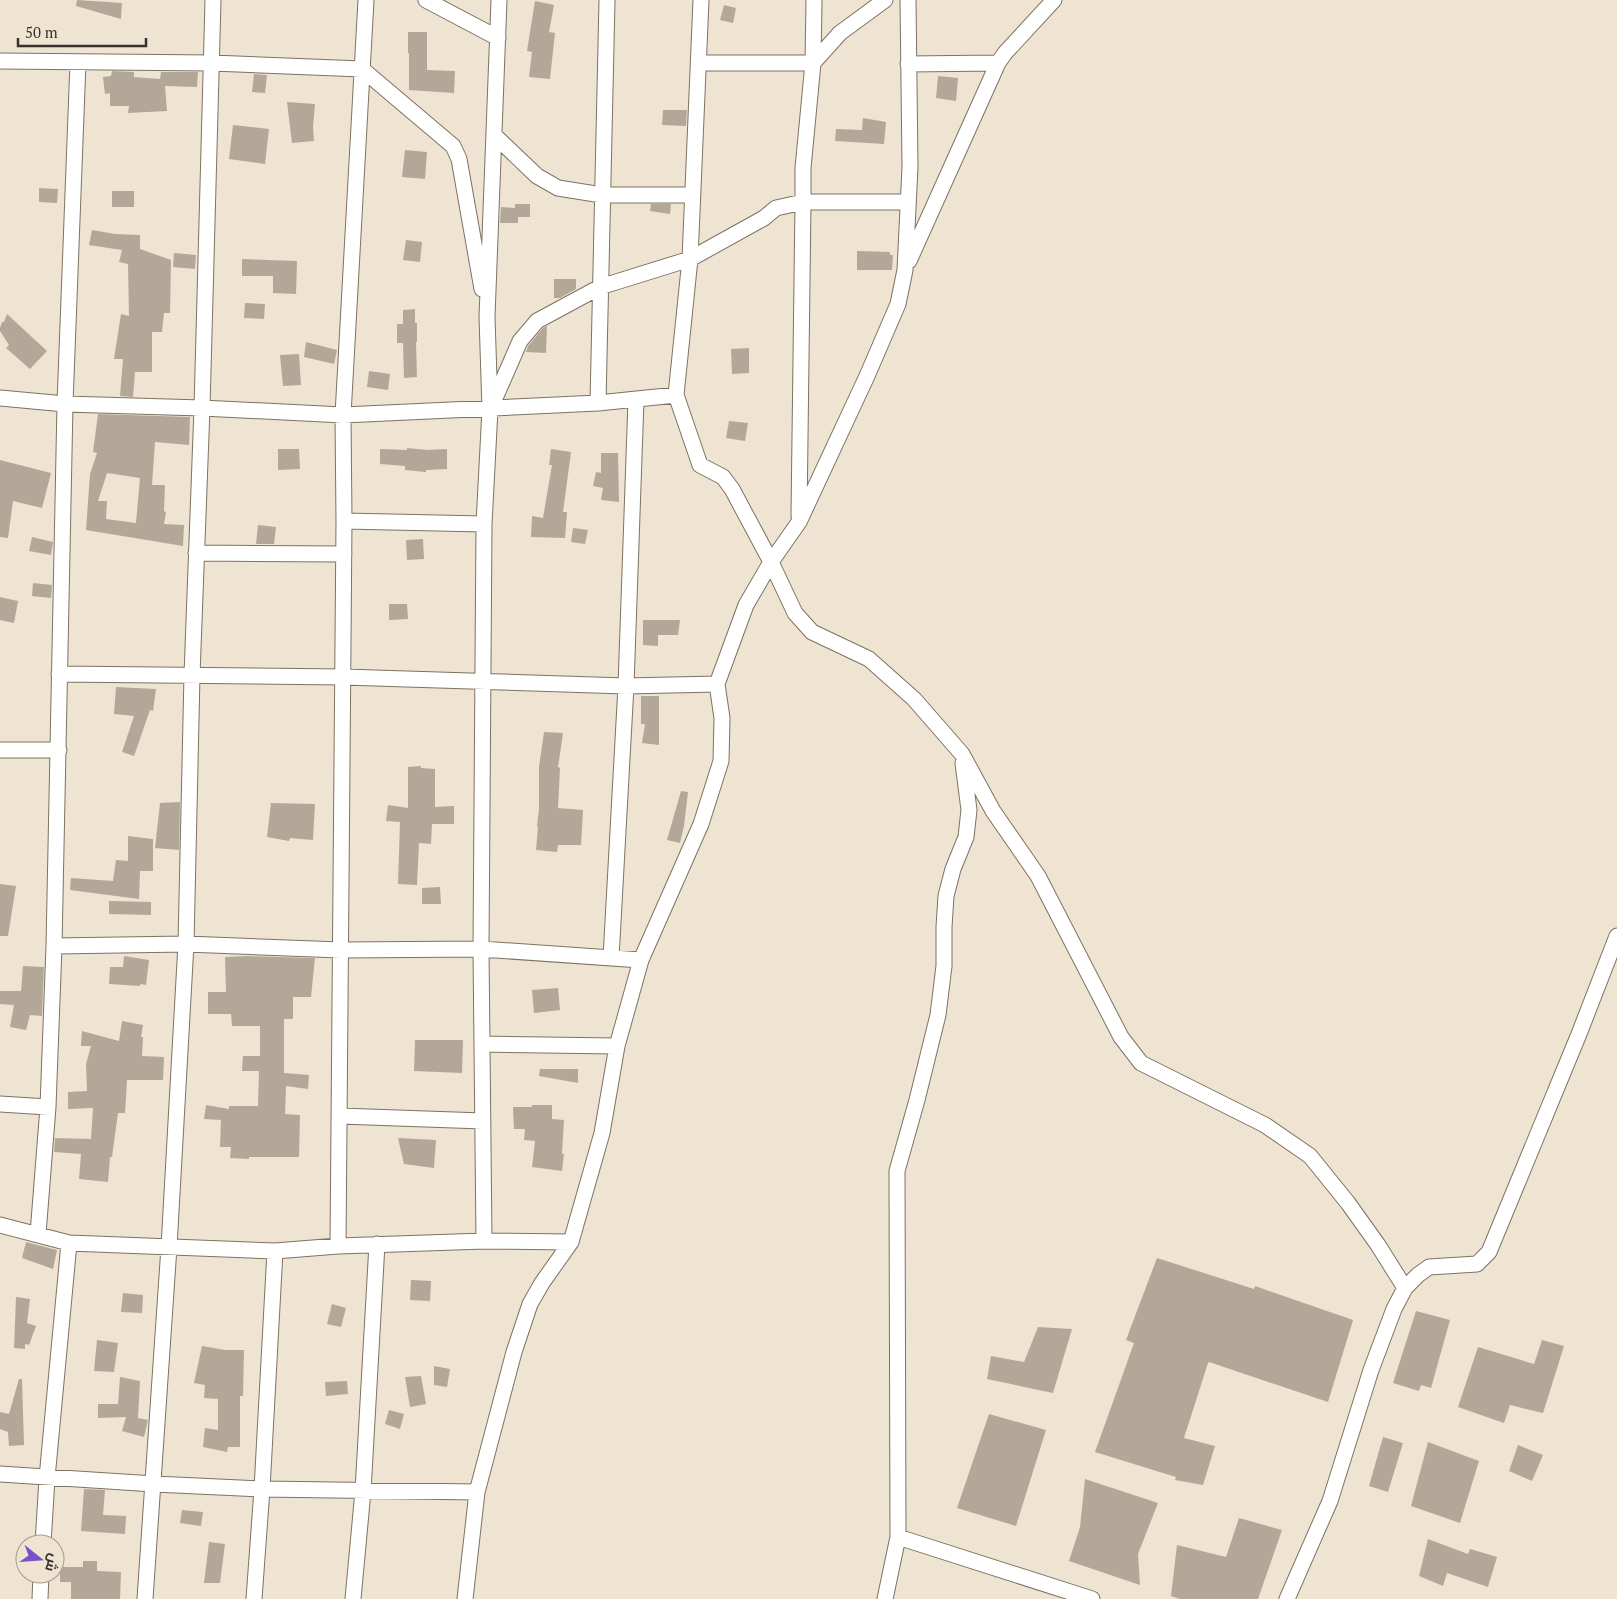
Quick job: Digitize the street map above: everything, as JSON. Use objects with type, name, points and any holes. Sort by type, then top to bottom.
[{"type":"street","points":[[145,1599],[169,1247],[186,944],[192,675],[202,408],[213,0]]},
{"type":"street","points":[[338,1246],[342,950],[343,415],[366,0]]},
{"type":"street","points":[[426,0],[498,38]]},
{"type":"street","points":[[484,1241],[481,949],[482,681],[484,524],[490,409],[487,317],[499,0]]},
{"type":"street","points":[[598,403],[607,0]]},
{"type":"street","points":[[701,0],[690,259],[676,395],[700,465],[723,477],[732,489],[771,562],[795,613],[812,632],[869,659],[914,699],[962,754],[993,811],[1038,876],[1121,1036],[1141,1063],[1265,1125],[1310,1156],[1368,1231],[1405,1288]]},
{"type":"street","points":[[799,522],[803,168],[813,62],[814,0]]},
{"type":"street","points":[[699,63],[813,62],[840,33],[886,0]]},
{"type":"street","points":[[465,1599],[477,1492],[514,1352],[530,1304],[542,1283],[571,1242],[602,1134],[617,1046],[641,960],[701,824],[721,761],[722,718],[716,684],[746,605],[771,562],[799,522],[898,304],[905,270],[910,167],[908,0]]},
{"type":"street","points":[[905,270],[998,63],[1054,0]]},
{"type":"street","points":[[0,61],[212,63],[362,69],[453,146],[459,158],[487,317]]},
{"type":"street","points":[[38,1234],[48,1107],[54,946],[65,404],[78,62]]},
{"type":"street","points":[[908,64],[998,63]]},
{"type":"street","points":[[494,135],[537,176],[558,188],[602,196],[692,195]]},
{"type":"street","points":[[490,409],[520,341],[537,321],[600,287],[690,259],[764,218],[776,208],[803,202],[908,202]]},
{"type":"street","points":[[0,398],[65,404],[343,415],[598,403],[676,395]]},
{"type":"street","points":[[611,958],[626,686],[636,400]]},
{"type":"street","points":[[344,521],[484,524]]},
{"type":"street","points":[[196,553],[344,554]]},
{"type":"street","points":[[60,674],[343,677],[626,686],[716,684]]},
{"type":"street","points":[[0,750],[59,750]]},
{"type":"street","points":[[885,1599],[898,1537],[897,1171],[920,1092],[938,1015],[944,966],[946,896],[953,869],[966,837],[969,810],[962,754]]},
{"type":"street","points":[[1287,1599],[1330,1502],[1371,1370],[1394,1309],[1405,1288],[1418,1275],[1430,1267],[1477,1264],[1489,1252],[1576,1043],[1617,936]]},
{"type":"street","points":[[54,946],[186,944],[342,950],[481,949],[641,960]]},
{"type":"street","points":[[482,1044],[617,1046]]},
{"type":"street","points":[[0,1104],[48,1107]]},
{"type":"street","points":[[340,1116],[483,1121]]},
{"type":"street","points":[[0,1225],[69,1242],[276,1251],[376,1244],[484,1241],[571,1242]]},
{"type":"street","points":[[44,1534],[69,1242]]},
{"type":"street","points":[[353,1599],[363,1491],[376,1244]]},
{"type":"street","points":[[254,1599],[276,1251]]},
{"type":"street","points":[[0,1474],[262,1489],[477,1492]]},
{"type":"street","points":[[898,1537],[1092,1599]]},
{"type":"street","points":[[40,1599],[41,1584]]},
{"type":"building","points":[[77,0],[122,3],[121,19],[76,6]]},
{"type":"building","points":[[535,1],[554,5],[549,32],[555,33],[550,79],[529,77],[532,52],[527,51]]},
{"type":"building","points":[[724,5],[736,8],[733,23],[720,20]]},
{"type":"building","points":[[408,32],[427,32],[427,70],[455,71],[454,93],[409,90]]},
{"type":"building","points":[[112,71],[134,72],[134,77],[160,79],[161,72],[198,72],[197,87],[165,86],[167,111],[128,113],[129,106],[110,106],[110,93],[105,94],[103,77],[111,76]]},
{"type":"building","points":[[254,74],[267,75],[265,93],[252,92]]},
{"type":"building","points":[[938,76],[958,78],[956,101],[936,98]]},
{"type":"building","points":[[287,102],[315,104],[314,141],[292,143]]},
{"type":"building","points":[[663,110],[687,110],[686,126],[662,125]]},
{"type":"building","points":[[863,118],[886,122],[884,144],[835,141],[836,129],[862,130]]},
{"type":"building","points":[[233,125],[269,129],[265,164],[229,159]]},
{"type":"building","points":[[405,150],[427,152],[425,179],[402,177]]},
{"type":"building","points":[[39,188],[58,189],[57,203],[39,202]]},
{"type":"building","points":[[112,191],[134,191],[134,207],[112,207]]},
{"type":"building","points":[[515,204],[530,204],[530,217],[518,217],[518,223],[500,223],[501,207],[515,208]]},
{"type":"building","points":[[651,204],[671,204],[670,214],[650,211]]},
{"type":"building","points":[[92,230],[115,234],[140,235],[140,249],[171,260],[170,313],[164,313],[162,332],[152,332],[152,372],[135,372],[133,397],[120,396],[123,359],[114,359],[121,314],[129,316],[128,264],[119,262],[122,250],[89,245]]},
{"type":"building","points":[[406,240],[422,242],[420,262],[403,260]]},
{"type":"building","points":[[857,251],[890,252],[890,255],[893,255],[892,270],[857,270]]},
{"type":"building","points":[[174,253],[196,255],[195,269],[173,267]]},
{"type":"building","points":[[242,259],[297,261],[296,294],[273,293],[273,276],[242,276]]},
{"type":"building","points":[[554,279],[576,279],[576,289],[560,298],[554,298]]},
{"type":"building","points":[[245,303],[265,304],[264,319],[244,318]]},
{"type":"building","points":[[415,309],[415,323],[417,323],[417,377],[404,378],[403,343],[397,343],[397,324],[403,324],[403,310]]},
{"type":"building","points":[[7,314],[47,351],[30,369],[6,348],[9,345],[0,328]]},
{"type":"building","points":[[547,326],[546,353],[526,352],[528,346],[543,328]]},
{"type":"building","points":[[306,342],[337,350],[334,364],[304,357]]},
{"type":"building","points":[[749,348],[749,373],[732,374],[731,349]]},
{"type":"building","points":[[299,354],[301,385],[283,386],[280,355]]},
{"type":"building","points":[[369,371],[390,374],[388,390],[367,387]]},
{"type":"building","points":[[98,414],[190,417],[189,445],[155,442],[152,485],[165,485],[164,511],[166,512],[164,524],[184,525],[183,546],[86,530],[90,474],[97,453],[93,452]],"holes":[[[107,473],[140,478],[136,523],[106,519],[107,501],[98,501]]]},
{"type":"building","points":[[729,421],[748,423],[745,441],[726,438]]},
{"type":"building","points":[[407,448],[447,449],[447,469],[426,470],[426,472],[405,470],[405,466],[380,464],[380,449],[407,450]]},
{"type":"building","points":[[278,449],[299,449],[300,469],[278,470]]},
{"type":"building","points":[[551,449],[571,452],[563,512],[567,512],[565,538],[531,537],[532,516],[543,518],[552,465],[549,465]]},
{"type":"building","points":[[601,453],[618,453],[619,502],[601,500],[603,488],[593,486],[596,472],[601,473]]},
{"type":"building","points":[[0,460],[51,473],[42,508],[13,501],[8,538],[0,537]]},
{"type":"building","points":[[258,525],[276,527],[274,544],[256,544]]},
{"type":"building","points":[[573,528],[588,530],[585,544],[571,542]]},
{"type":"building","points":[[32,537],[53,542],[51,555],[29,551]]},
{"type":"building","points":[[423,539],[424,559],[407,560],[406,540]]},
{"type":"building","points":[[33,583],[52,585],[51,598],[32,596]]},
{"type":"building","points":[[0,597],[18,601],[14,623],[0,620]]},
{"type":"building","points":[[389,604],[407,604],[408,619],[389,620]]},
{"type":"building","points":[[643,620],[680,620],[678,635],[658,635],[658,646],[643,645]]},
{"type":"building","points":[[116,687],[156,689],[153,711],[150,710],[134,756],[122,752],[134,716],[114,714]]},
{"type":"building","points":[[641,696],[659,696],[659,745],[642,743],[645,724],[641,724]]},
{"type":"building","points":[[544,732],[563,733],[558,767],[560,768],[558,808],[583,810],[581,845],[558,845],[557,852],[536,850],[539,767]]},
{"type":"building","points":[[421,766],[421,768],[435,769],[435,807],[454,806],[454,824],[432,824],[431,844],[419,843],[417,885],[398,884],[400,822],[386,821],[388,805],[408,808],[408,767]]},
{"type":"building","points":[[681,791],[688,792],[680,843],[667,840]]},
{"type":"building","points":[[180,802],[179,850],[155,848],[160,803]]},
{"type":"building","points":[[271,803],[315,804],[313,840],[290,838],[289,841],[267,837]]},
{"type":"building","points":[[128,836],[153,839],[153,871],[140,871],[139,899],[70,890],[71,878],[113,881],[116,860],[128,861]]},
{"type":"building","points":[[0,884],[16,886],[8,936],[0,936]]},
{"type":"building","points":[[440,887],[441,904],[422,904],[422,888]]},
{"type":"building","points":[[109,901],[151,902],[151,915],[109,914]]},
{"type":"building","points":[[124,956],[149,960],[146,985],[109,984],[110,967],[123,967]]},
{"type":"building","points":[[225,957],[315,958],[311,997],[293,997],[293,1019],[284,1019],[284,1073],[309,1075],[308,1089],[286,1086],[285,1114],[300,1115],[299,1157],[230,1158],[231,1147],[220,1147],[221,1120],[204,1119],[206,1105],[229,1109],[229,1106],[258,1106],[259,1071],[242,1071],[243,1056],[260,1056],[260,1026],[232,1026],[231,1014],[208,1014],[208,992],[226,992]]},
{"type":"building","points":[[23,966],[44,967],[42,1016],[30,1015],[26,1030],[10,1027],[14,1005],[0,1004],[0,991],[21,991]]},
{"type":"building","points":[[558,988],[560,1010],[534,1013],[532,990]]},
{"type":"building","points":[[122,1021],[143,1025],[141,1037],[143,1037],[142,1056],[164,1057],[163,1080],[127,1080],[125,1113],[118,1113],[112,1157],[110,1157],[108,1182],[79,1179],[81,1154],[54,1152],[55,1138],[91,1139],[93,1108],[68,1109],[68,1092],[87,1091],[86,1064],[91,1046],[81,1046],[82,1031],[119,1041]]},
{"type":"building","points":[[415,1040],[463,1040],[462,1073],[414,1071]]},
{"type":"building","points":[[540,1069],[578,1069],[578,1083],[539,1076]]},
{"type":"building","points":[[532,1105],[552,1105],[552,1119],[564,1120],[562,1171],[532,1167],[535,1141],[524,1140],[525,1129],[514,1129],[513,1107],[532,1107]]},
{"type":"building","points":[[398,1138],[436,1140],[434,1168],[404,1164]]},
{"type":"building","points":[[26,1242],[57,1250],[53,1269],[22,1258]]},
{"type":"building","points":[[1157,1258],[1254,1289],[1255,1286],[1353,1320],[1328,1402],[1208,1363],[1184,1438],[1215,1446],[1203,1485],[1175,1480],[1176,1477],[1095,1452],[1134,1343],[1126,1340]]},
{"type":"building","points":[[411,1280],[431,1281],[430,1301],[410,1300]]},
{"type":"building","points":[[123,1293],[143,1295],[142,1313],[121,1312]]},
{"type":"building","points":[[16,1297],[30,1299],[27,1323],[36,1326],[29,1345],[25,1344],[25,1349],[14,1348]]},
{"type":"building","points":[[332,1304],[346,1308],[341,1327],[327,1324]]},
{"type":"building","points":[[1416,1311],[1450,1320],[1431,1388],[1421,1385],[1419,1391],[1393,1383]]},
{"type":"building","points":[[1038,1327],[1072,1329],[1053,1393],[987,1379],[991,1356],[1024,1362]]},
{"type":"building","points":[[97,1340],[118,1343],[114,1372],[94,1371]]},
{"type":"building","points":[[1542,1340],[1564,1346],[1543,1413],[1510,1405],[1504,1423],[1458,1407],[1478,1347],[1534,1364]]},
{"type":"building","points":[[202,1346],[225,1350],[244,1350],[243,1396],[240,1396],[240,1447],[228,1447],[227,1452],[203,1447],[205,1428],[218,1430],[218,1399],[204,1398],[205,1385],[194,1383]]},
{"type":"building","points":[[434,1366],[450,1369],[447,1387],[434,1385]]},
{"type":"building","points":[[421,1376],[426,1404],[410,1407],[405,1377]]},
{"type":"building","points":[[120,1377],[140,1381],[138,1418],[148,1420],[144,1437],[122,1431],[126,1417],[98,1418],[98,1404],[118,1404]]},
{"type":"building","points":[[19,1379],[22,1379],[24,1445],[9,1446],[8,1432],[0,1429],[0,1412],[9,1414]]},
{"type":"building","points":[[347,1381],[348,1394],[326,1396],[325,1382]]},
{"type":"building","points":[[389,1410],[404,1414],[400,1429],[385,1424]]},
{"type":"building","points":[[989,1414],[1046,1430],[1016,1526],[957,1508]]},
{"type":"building","points":[[1383,1437],[1403,1443],[1388,1492],[1369,1486]]},
{"type":"building","points":[[1428,1442],[1479,1461],[1460,1523],[1411,1506]]},
{"type":"building","points":[[1518,1445],[1543,1455],[1532,1481],[1509,1471]]},
{"type":"building","points":[[1085,1479],[1158,1503],[1138,1554],[1140,1585],[1069,1561],[1080,1527]]},
{"type":"building","points":[[84,1489],[105,1490],[103,1515],[126,1516],[125,1534],[81,1531]]},
{"type":"building","points":[[182,1510],[203,1512],[201,1526],[180,1523]]},
{"type":"building","points":[[1239,1518],[1282,1530],[1258,1599],[1180,1599],[1171,1596],[1177,1545],[1226,1557]]},
{"type":"building","points":[[1428,1539],[1468,1554],[1470,1549],[1497,1557],[1488,1587],[1447,1573],[1443,1586],[1419,1576]]},
{"type":"building","points":[[209,1542],[225,1544],[220,1583],[204,1583]]},
{"type":"building","points":[[83,1561],[97,1561],[97,1571],[121,1572],[120,1599],[71,1599],[71,1582],[65,1582],[65,1567],[83,1567]]}]
